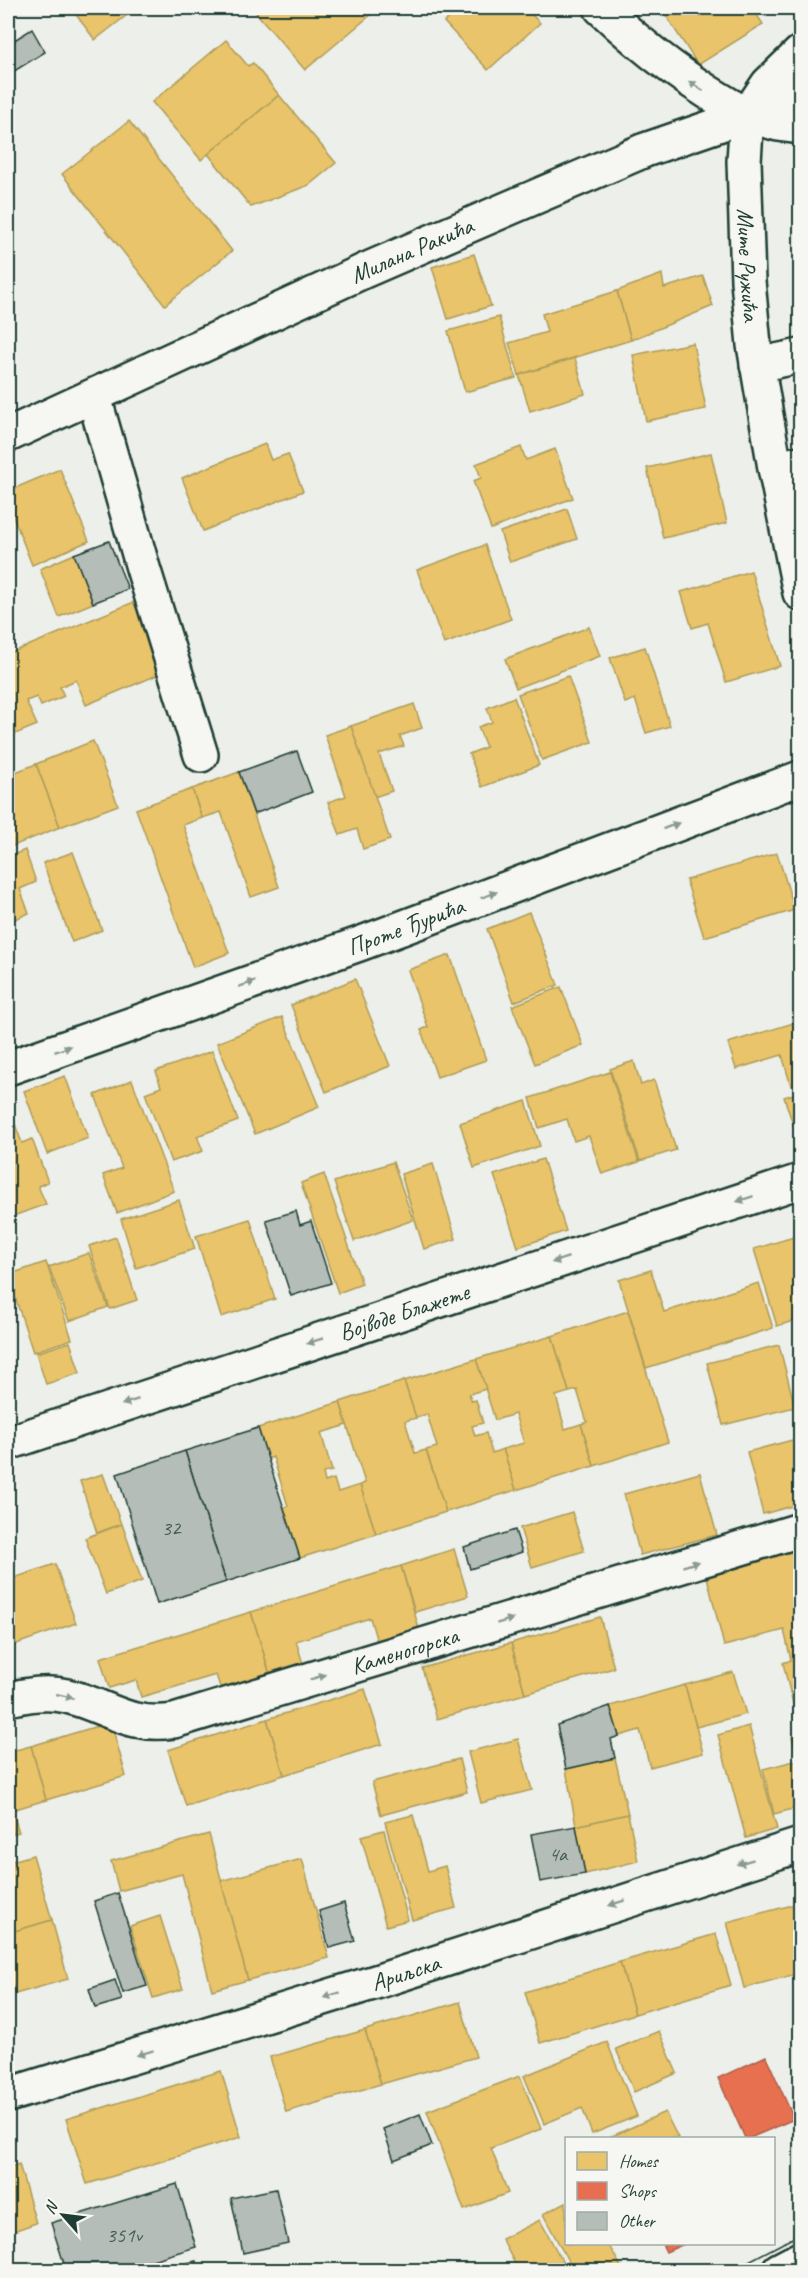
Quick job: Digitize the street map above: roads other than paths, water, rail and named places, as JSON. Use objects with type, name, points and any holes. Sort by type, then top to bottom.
[{"type":"street","points":[[601,8],[660,60],[705,92],[747,115],[778,124],[801,127]]},
{"type":"street","points":[[747,115],[768,84],[801,52]]},
{"type":"street","name":"Милана Ракића","points":[[11,424],[94,397],[366,270],[645,150],[801,95]]},
{"type":"street","name":"Мите Ружића","points":[[747,115],[744,161],[745,204],[749,292],[757,365],[788,465],[801,593]]},
{"type":"street","points":[[757,365],[801,356]]},
{"type":"street","points":[[94,397],[142,568],[201,755]]},
{"type":"street","name":"Проте Ђурића","points":[[8,1068],[362,943],[801,778]]},
{"type":"street","name":"Војводе Блажете","points":[[8,1443],[801,1181]]},
{"type":"street","name":"Каменогорска","points":[[8,1699],[50,1693],[68,1696],[132,1720],[161,1723],[801,1530]]},
{"type":"street","name":"Ариљска","points":[[8,2094],[379,1981],[801,1845]]},
{"type":"street","points":[[779,2271],[801,2259]]},
{"type":"tram line","points":[[732,2270],[800,2234]]}]
